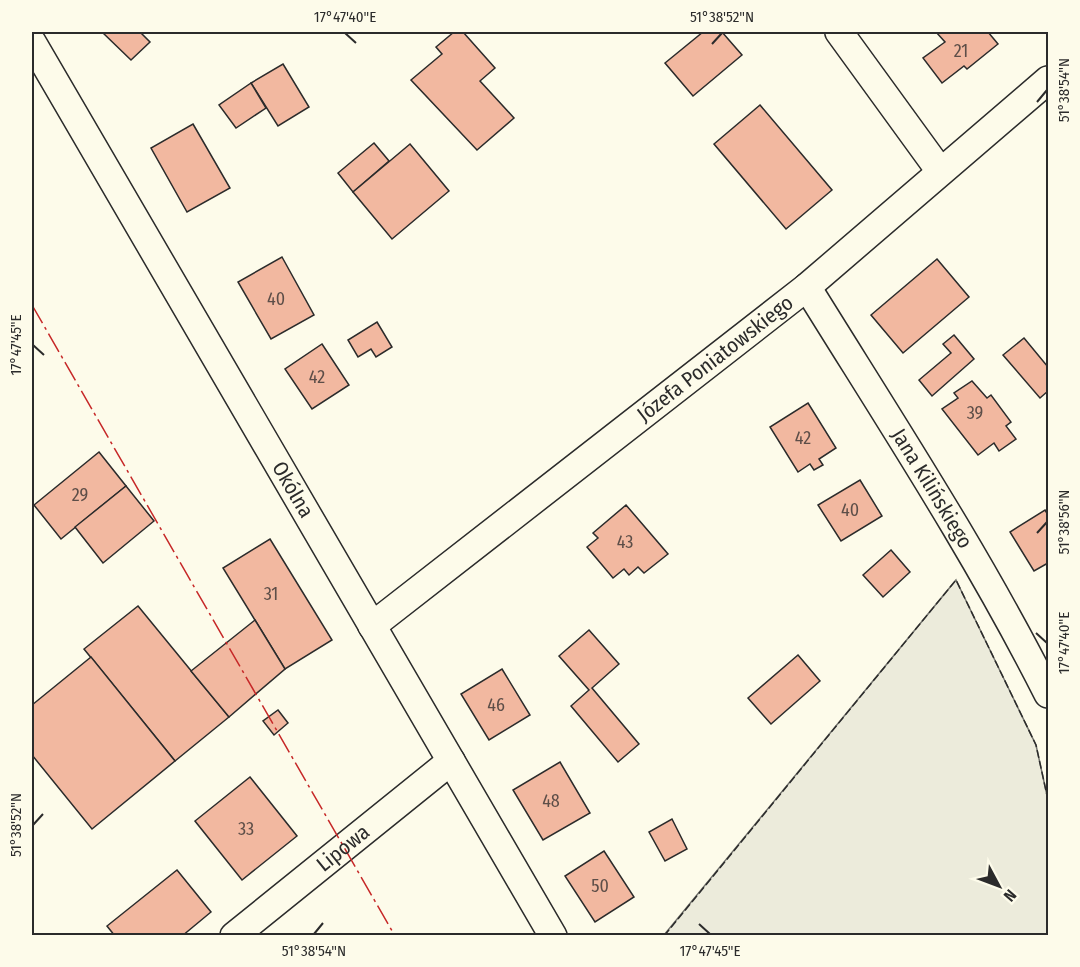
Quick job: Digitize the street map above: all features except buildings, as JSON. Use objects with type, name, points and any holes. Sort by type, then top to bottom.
[{"type":"street","points":[[839,32],[940,171]]},
{"type":"street","name":"Okólna","points":[[32,42],[553,936]]},
{"type":"street","name":"Józefa Poniatowskiego","points":[[372,626],[807,287],[1048,80]]},
{"type":"street","name":"Jana Kilińskiego","points":[[807,287],[962,538],[1013,625],[1048,694]]},
{"type":"street","name":"Lipowa","points":[[234,936],[451,760]]},
{"type":"shaded area","points":[[956,580],[1036,745],[1048,800],[1048,935],[664,935]]},
{"type":"fence","points":[[664,936],[956,580],[1036,745],[1048,800]]},
{"type":"power","points":[[32,305],[395,936]]}]
